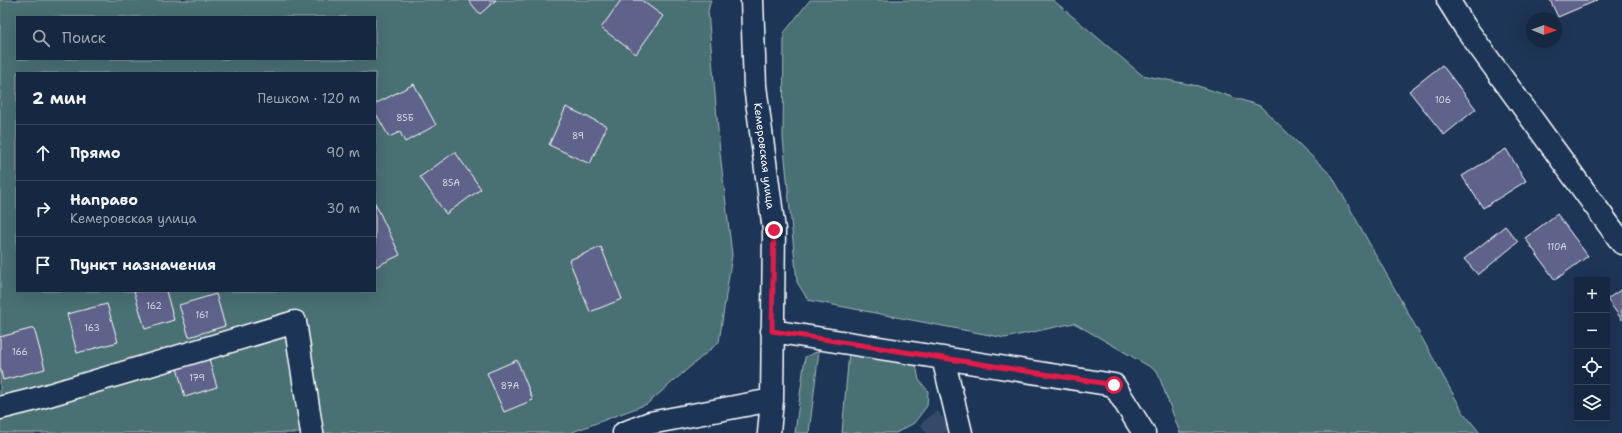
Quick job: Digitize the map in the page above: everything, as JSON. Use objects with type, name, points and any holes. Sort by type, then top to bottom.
[{"type":"street","name":"Кемеровская улица","points":[[752,0],[755,86],[774,230],[772,400],[769,433]]},
{"type":"street","points":[[1448,0],[1465,27],[1622,243]]},
{"type":"street","points":[[0,408],[40,398],[296,322],[312,433]]},
{"type":"street","points":[[772,331],[1114,385],[1144,433]]},
{"type":"street","points":[[943,358],[960,433]]},
{"type":"street","points":[[624,433],[650,423],[772,400]]},
{"type":"green space","points":[[0,0],[711,0],[708,11],[720,153],[732,255],[719,342],[647,404],[570,433],[0,433]]},
{"type":"green space","points":[[810,0],[1053,0],[1142,75],[1198,86],[1260,106],[1332,176],[1463,412],[1480,433],[1180,433],[1157,371],[1074,323],[1005,338],[808,300],[797,282],[783,138],[784,33]]},
{"type":"green space","points":[[819,351],[809,433],[795,433],[805,357]]},
{"type":"green space","points":[[849,352],[915,360],[919,380],[928,391],[927,406],[914,423],[896,433],[842,433]]},
{"type":"building","points":[[468,0],[496,0],[480,14]]},
{"type":"building","points":[[621,0],[641,0],[663,16],[636,54],[601,28]]},
{"type":"building","points":[[1550,0],[1598,0],[1562,15],[1562,12],[1556,12]]},
{"type":"building","points":[[1442,65],[1476,109],[1444,135],[1409,91]]},
{"type":"building","points":[[414,84],[436,125],[405,142],[400,132],[389,137],[376,114],[376,103]]},
{"type":"building","points":[[566,107],[607,126],[590,164],[549,145]]},
{"type":"building","points":[[1506,149],[1526,181],[1483,208],[1462,176]]},
{"type":"building","points":[[455,152],[481,189],[446,214],[420,177]]},
{"type":"building","points":[[376,205],[400,255],[376,267]]},
{"type":"building","points":[[1557,214],[1588,256],[1555,280],[1525,238]]},
{"type":"building","points":[[1505,226],[1518,242],[1478,275],[1464,259]]},
{"type":"building","points":[[601,247],[622,299],[590,312],[569,260]]},
{"type":"building","points":[[1622,289],[1622,320],[1610,303],[1610,297]]},
{"type":"building","points":[[134,292],[166,292],[174,320],[145,329]]},
{"type":"building","points":[[216,294],[225,326],[189,337],[179,305]]},
{"type":"building","points":[[107,304],[118,342],[77,353],[67,314]]},
{"type":"building","points":[[34,328],[45,369],[3,380],[0,367],[0,337]]},
{"type":"building","points":[[209,359],[217,387],[185,397],[177,368]]},
{"type":"building","points":[[517,360],[533,400],[504,412],[487,373]]},
{"type":"tunnel","points":[[927,433],[955,410]]},
{"type":"route","points":[[774,230],[772,331],[1114,385]]}]
